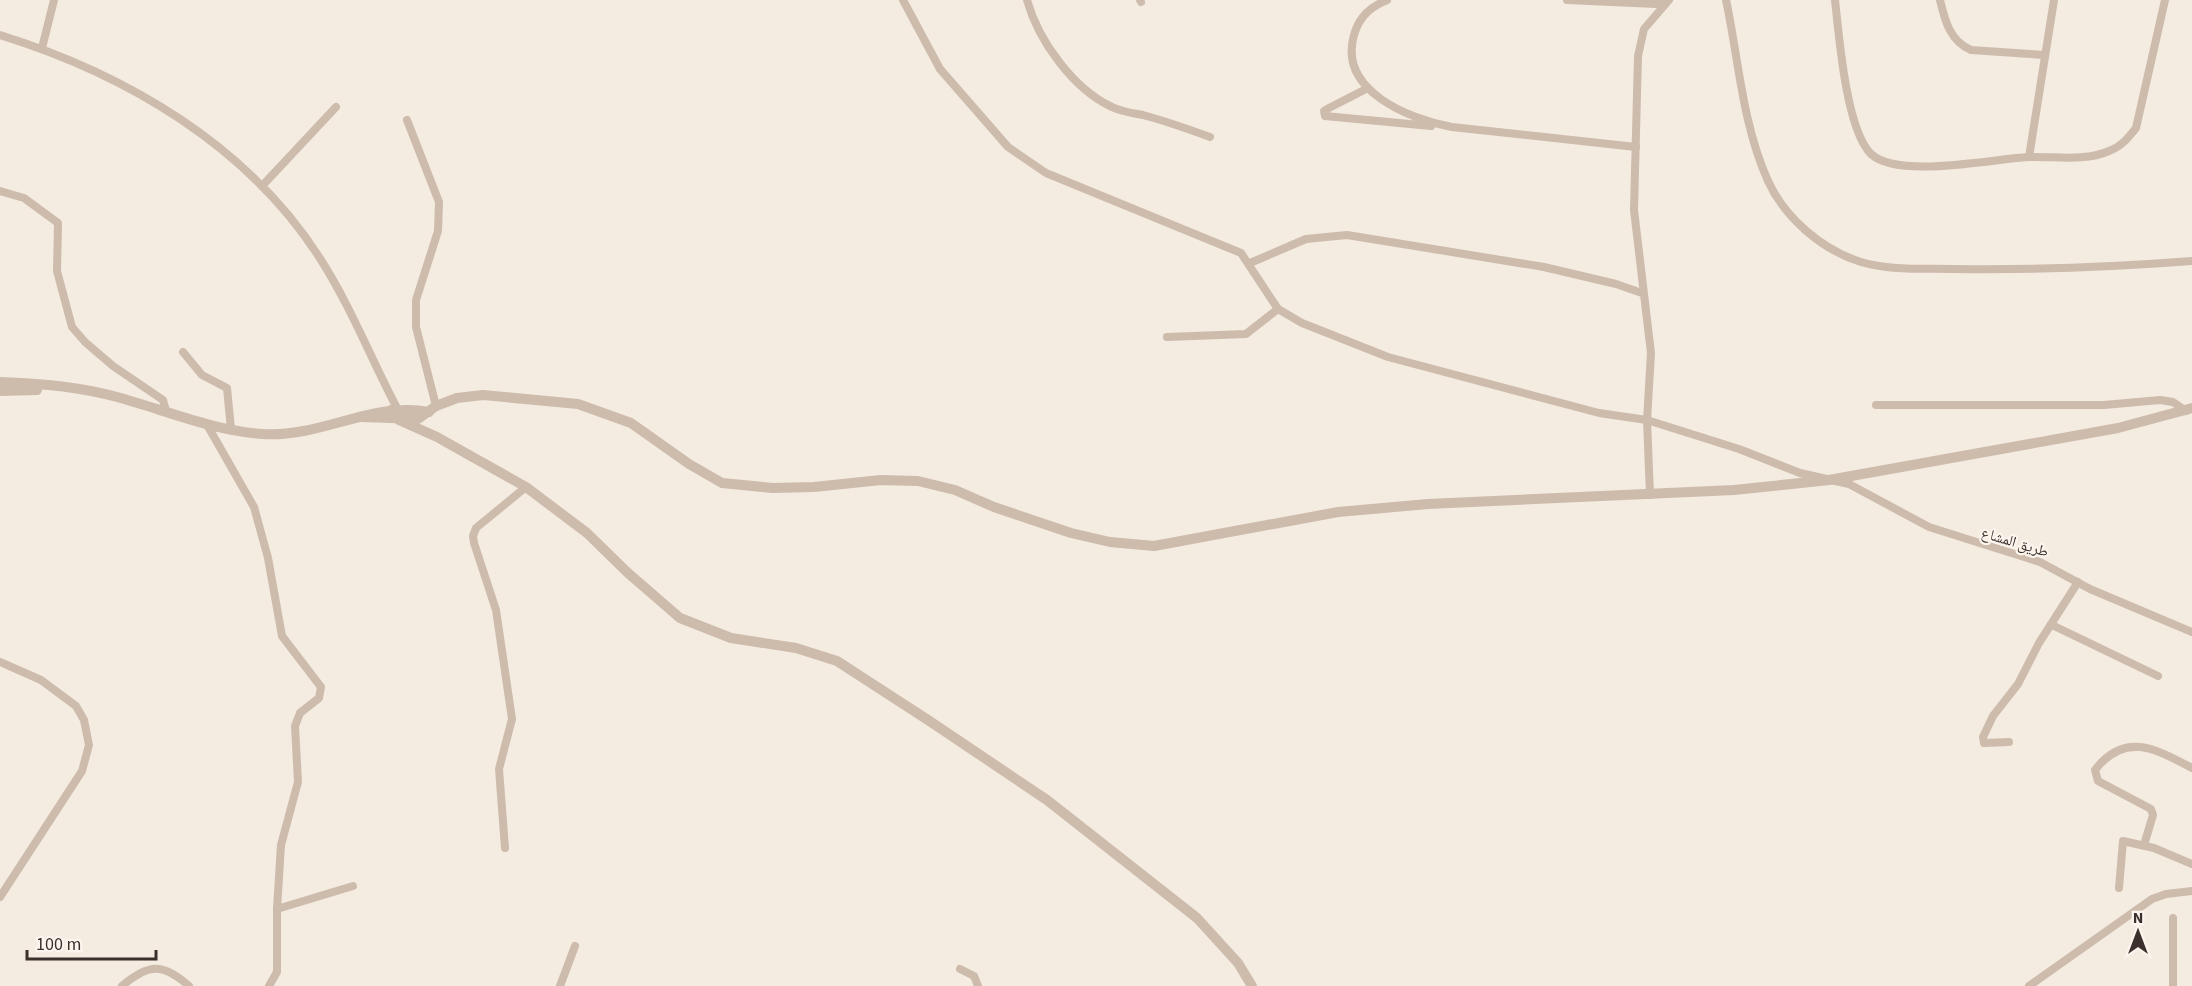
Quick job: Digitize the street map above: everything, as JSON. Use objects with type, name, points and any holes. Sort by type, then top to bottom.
[{"type":"street","points":[[42,48],[54,0]]},
{"type":"street","points":[[903,0],[940,69],[996,135],[1028,163],[1120,205],[1241,253],[1250,263],[1278,309],[1246,334],[1167,337]]},
{"type":"street","points":[[1027,0],[1036,25],[1051,51],[1094,95],[1123,112],[1143,115],[1210,137]]},
{"type":"street","points":[[1387,0],[1373,6],[1357,23],[1350,47],[1354,72],[1368,88],[1401,110],[1430,123],[1452,127]]},
{"type":"street","points":[[1567,0],[1656,4],[1667,1]]},
{"type":"street","points":[[1726,0],[1744,106],[1768,182],[1785,210],[1809,234],[1833,251],[1862,262],[1895,268],[2039,270],[2192,261]]},
{"type":"street","points":[[1835,0],[1855,123],[1871,153],[1897,165],[1928,166],[2029,157],[2078,157],[2108,152],[2125,143],[2136,128],[2165,0]]},
{"type":"street","points":[[1940,0],[1947,26],[1962,46],[1971,50],[2044,55]]},
{"type":"street","points":[[2029,157],[2054,0]]},
{"type":"street","points":[[1650,495],[1647,420],[1651,353],[1642,293],[1634,210],[1638,56],[1641,39],[1650,19],[1667,1]]},
{"type":"street","points":[[0,35],[42,48],[107,75],[184,121],[214,143],[262,186],[303,233],[322,262],[396,413],[526,487],[587,533],[628,573],[680,618],[731,638],[796,648],[837,661],[1047,800],[1197,918],[1238,963],[1252,986]]},
{"type":"street","points":[[1368,88],[1324,111],[1325,116],[1636,147]]},
{"type":"street","points":[[262,186],[336,107]]},
{"type":"street","points":[[407,120],[439,202],[438,231],[419,284],[416,309],[416,327],[433,409]]},
{"type":"street","points":[[0,191],[24,198],[58,223],[57,271],[72,327],[85,342],[113,366],[164,400],[165,411]]},
{"type":"street","points":[[1250,263],[1306,239],[1347,236],[1544,267],[1617,284],[1642,293]]},
{"type":"street","name":"طريق المشاع","points":[[1278,309],[1302,323],[1388,357],[1599,413],[1647,420],[1739,449],[1800,473],[1849,484],[1929,527],[2040,562],[2112,599],[2192,632]]},
{"type":"street","points":[[183,352],[202,375],[227,388],[231,429]]},
{"type":"street","points":[[0,382],[94,392],[231,429],[281,434],[375,412],[396,413],[418,419],[457,398],[483,394],[578,404],[631,423],[689,464],[722,483],[773,488],[881,480],[918,481],[955,490],[994,507],[1071,533],[1132,545],[1174,544],[1338,512],[1428,504],[1734,490],[1829,480],[2118,428],[2189,409]]},
{"type":"street","points":[[0,391],[62,388]]},
{"type":"street","points":[[1876,405],[2103,405],[2160,400],[2173,402],[2189,409]]},
{"type":"street","points":[[396,413],[433,409]]},
{"type":"street","points":[[410,410],[437,437]]},
{"type":"street","points":[[206,423],[254,507],[268,558],[282,636],[321,687],[319,698],[300,713],[295,726],[298,782],[281,846],[277,909],[277,972],[269,986]]},
{"type":"street","points":[[505,848],[499,769],[512,728],[510,697],[496,610],[479,564],[473,536],[476,528],[526,487]]},
{"type":"street","points":[[2009,742],[1984,743],[1983,737],[1993,716],[2018,684],[2029,659],[2078,582]]},
{"type":"street","points":[[2052,625],[2158,676]]},
{"type":"street","points":[[0,662],[41,680],[76,706],[84,720],[89,745],[82,771],[0,897]]},
{"type":"street","points":[[2144,845],[2153,815],[2151,809],[2098,781],[2095,770],[2114,752],[2125,746],[2136,746],[2192,768]]},
{"type":"street","points":[[2119,888],[2121,843],[2128,840],[2192,864]]},
{"type":"street","points":[[277,909],[353,886]]},
{"type":"street","points":[[2029,986],[2152,899],[2166,894],[2192,891]]},
{"type":"street","points":[[2173,986],[2174,918]]},
{"type":"street","points":[[560,986],[575,946]]},
{"type":"street","points":[[122,986],[135,975],[152,968],[163,968],[189,986]]},
{"type":"street","points":[[960,969],[974,976],[978,986]]}]
